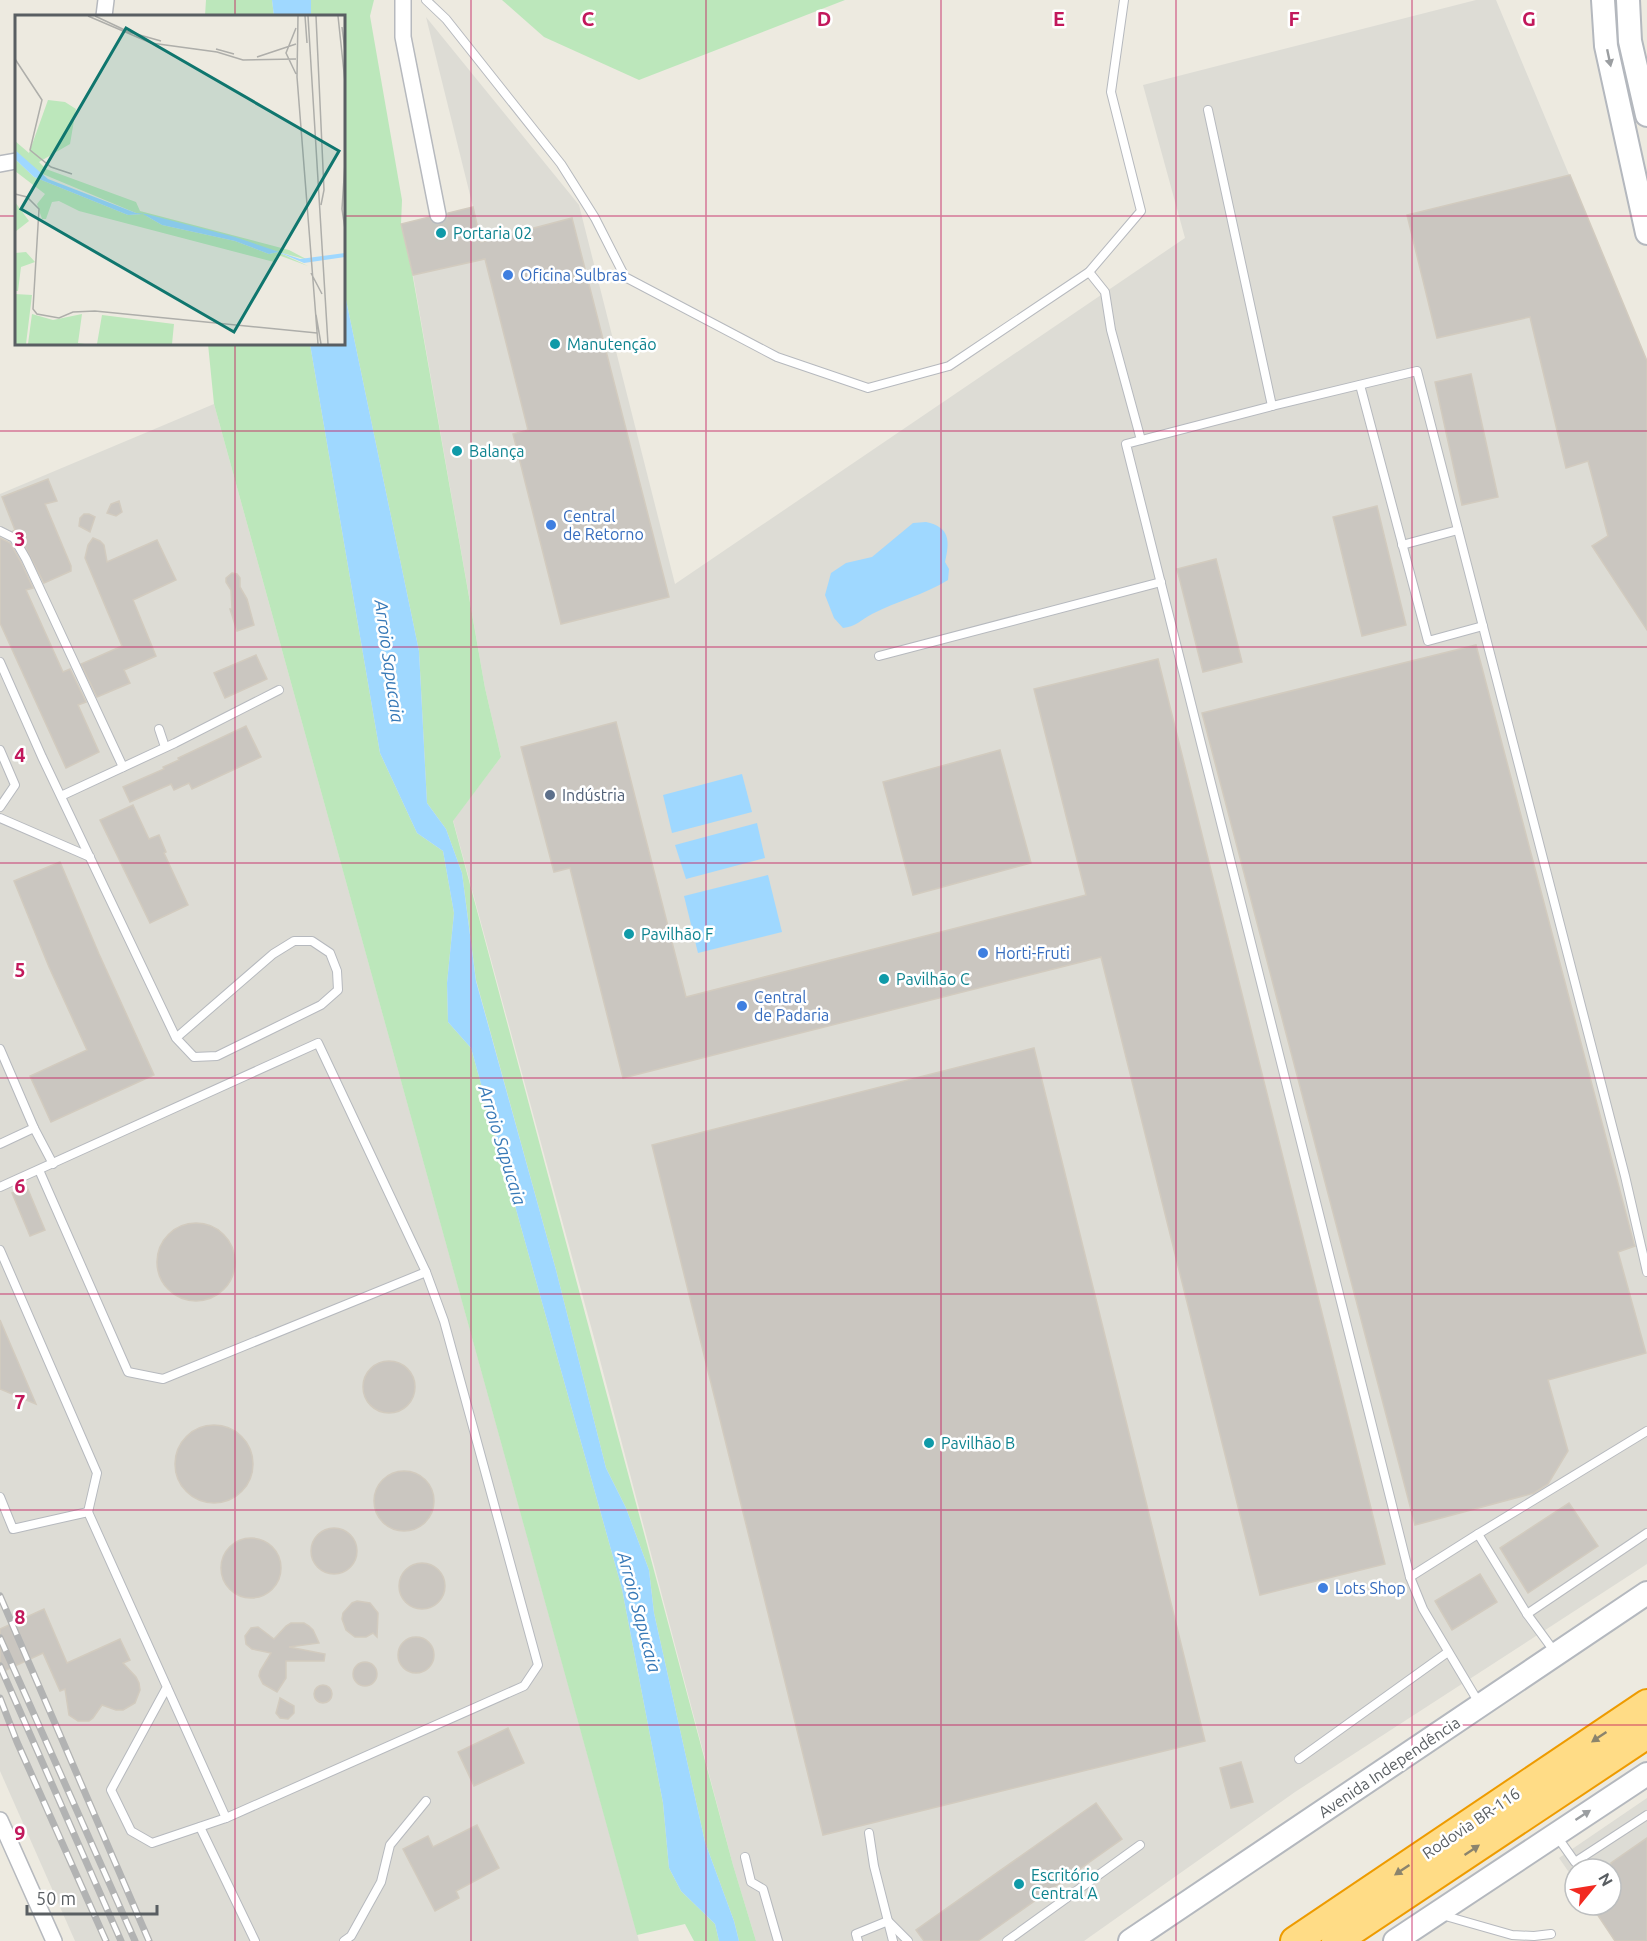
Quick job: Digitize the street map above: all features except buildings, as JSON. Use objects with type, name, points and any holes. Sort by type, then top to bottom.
[{"type":"highway","name":"Rodovia BR-116","points":[[1295,1941],[1647,1704]]},
{"type":"highway","name":"Rodovia BR-116","points":[[1336,1941],[1647,1734]]},
{"type":"main road","points":[[1603,0],[1606,46],[1647,234]]},
{"type":"main road","points":[[1628,0],[1630,41],[1647,115]]},
{"type":"main road","name":"Avenida Independência","points":[[1130,1941],[1647,1593]]},
{"type":"main road","points":[[1395,1941],[1647,1774]]},
{"type":"street","points":[[104,15],[106,0]]},
{"type":"street","points":[[403,0],[403,37],[438,215]]},
{"type":"street","points":[[0,164],[15,161]]},
{"type":"street","points":[[0,1820],[54,1941]]},
{"type":"lane","points":[[426,0],[446,18],[561,164],[595,218],[625,277],[777,357],[868,388],[949,366],[1089,272],[1141,211],[1111,93],[1124,0]]},
{"type":"lane","points":[[1208,111],[1272,406]]},
{"type":"lane","points":[[1089,272],[1105,292],[1111,330],[1141,440]]},
{"type":"lane","points":[[1480,1705],[1423,1609],[1410,1577],[1126,444],[1417,371],[1622,1165],[1647,1272]]},
{"type":"lane","points":[[1360,385],[1428,640],[1483,626]]},
{"type":"lane","points":[[1402,545],[1458,530]]},
{"type":"lane","points":[[0,531],[14,538],[26,559],[123,767]]},
{"type":"lane","points":[[879,656],[1161,582]]},
{"type":"lane","points":[[0,662],[176,1038],[194,1057],[217,1056],[321,1005],[338,990],[337,972],[330,953],[312,940],[294,941],[273,954],[176,1038]]},
{"type":"lane","points":[[61,796],[279,690]]},
{"type":"lane","points":[[159,729],[165,747]]},
{"type":"lane","points":[[0,750],[15,785],[0,807]]},
{"type":"lane","points":[[0,818],[90,857]]},
{"type":"lane","points":[[0,1187],[318,1043],[426,1272],[444,1321],[538,1665],[524,1686],[226,1818],[152,1843],[131,1831],[111,1790],[167,1687]]},
{"type":"lane","points":[[0,1049],[34,1128],[53,1164]]},
{"type":"lane","points":[[0,1144],[34,1128]]},
{"type":"lane","points":[[39,1170],[128,1372],[163,1379],[426,1272]]},
{"type":"lane","points":[[0,1250],[98,1473],[88,1512],[226,1818]]},
{"type":"lane","points":[[1410,1577],[1647,1431]]},
{"type":"lane","points":[[0,1497],[14,1529],[88,1512]]},
{"type":"lane","points":[[1527,1614],[1647,1533]]},
{"type":"lane","points":[[1478,1534],[1527,1614],[1556,1653]]},
{"type":"lane","points":[[1299,1759],[1448,1652]]},
{"type":"lane","points":[[344,1941],[351,1936],[381,1882],[390,1845],[426,1801]]},
{"type":"lane","points":[[1555,1834],[1575,1862],[1647,1815]]},
{"type":"lane","points":[[200,1827],[255,1941]]},
{"type":"lane","points":[[869,1833],[874,1866],[893,1941]]},
{"type":"lane","points":[[1007,1941],[1140,1845]]},
{"type":"lane","points":[[745,1857],[751,1882],[763,1889],[778,1941]]},
{"type":"lane","points":[[1437,1914],[1512,1935],[1551,1934]]},
{"type":"lane","points":[[858,1941],[856,1934],[888,1921]]},
{"type":"lane","points":[[888,1921],[900,1941]]},
{"type":"lane","points":[[888,1921],[908,1941]]},
{"type":"shaded area","points":[[1476,0],[1496,0],[1647,361],[1647,1564],[1295,1792],[1084,1941],[756,1941],[733,1865],[596,1345],[453,820],[501,757],[485,688],[413,275],[401,224],[473,207],[426,17],[579,205],[675,584],[1185,238],[1143,85]]},
{"type":"shaded area","points":[[214,404],[639,1941],[75,1941],[0,1771],[0,494]]},
{"type":"shaded area","points":[[1647,1798],[1647,1941],[1623,1917],[1623,1857],[1563,1857],[1563,1864],[1559,1858]]},
{"type":"green space","points":[[206,0],[272,0],[274,15],[205,15]]},
{"type":"green space","points":[[311,0],[374,0],[370,16],[402,200],[401,224],[412,272],[485,688],[501,757],[453,821],[733,1865],[756,1941],[739,1941],[705,1842],[654,1613],[649,1570],[626,1508],[606,1468],[556,1270],[476,980],[462,873],[446,829],[427,803],[419,651],[345,295],[345,15],[311,15]]},
{"type":"green space","points":[[502,0],[845,0],[639,80],[544,37]]},
{"type":"green space","points":[[208,345],[310,345],[380,753],[417,833],[443,851],[454,913],[447,983],[448,1022],[471,1048],[622,1589],[663,1803],[669,1868],[681,1891],[715,1924],[719,1941],[694,1941],[685,1924],[637,1935],[214,404]]},
{"type":"water","points":[[272,0],[311,0],[311,15],[274,15]]},
{"type":"water","name":"Arroio Sapucaia","points":[[345,295],[419,651],[427,803],[446,829],[462,873],[476,981],[556,1270],[606,1468],[626,1508],[649,1570],[654,1613],[705,1842],[739,1941],[719,1941],[715,1924],[681,1891],[669,1868],[663,1803],[622,1589],[471,1048],[448,1022],[447,983],[454,913],[443,851],[417,833],[380,753],[310,345],[345,345]]},
{"type":"water","points":[[926,522],[940,527],[948,541],[945,562],[949,569],[948,580],[930,590],[881,609],[855,625],[843,628],[834,618],[825,595],[831,573],[846,563],[872,557],[913,523]]},
{"type":"water","points":[[742,774],[752,812],[672,833],[663,795]]},
{"type":"water","points":[[757,823],[765,858],[686,879],[675,845]]},
{"type":"water","points":[[768,875],[782,932],[698,953],[684,896]]},
{"type":"tunnel","points":[[438,215],[443,241]]},
{"type":"railway","points":[[0,1596],[149,1941]]},
{"type":"railway","points":[[0,1638],[135,1941]]},
{"type":"railway","points":[[0,1666],[121,1941]]},
{"type":"railway","points":[[0,1698],[17,1742],[106,1941]]},
{"type":"place","name":"Portaria 02","points":[[441,233]]},
{"type":"place","name":"Oficina Sulbras","points":[[508,275]]},
{"type":"place","name":"Manutenção","points":[[555,344]]},
{"type":"place","name":"Balança","points":[[457,451]]},
{"type":"place","name":"Central de Retorno","points":[[551,525]]},
{"type":"place","name":"Indústria","points":[[550,795]]},
{"type":"place","name":"Pavilhão F","points":[[629,934]]},
{"type":"place","name":"Horti-Fruti","points":[[983,953]]},
{"type":"place","name":"Pavilhão C","points":[[884,979]]},
{"type":"place","name":"Central de Padaria","points":[[742,1006]]},
{"type":"place","name":"Pavilhão B","points":[[929,1443]]},
{"type":"place","name":"Lots Shop","points":[[1323,1588]]},
{"type":"place","name":"Escritório Central A","points":[[1019,1884]]}]
